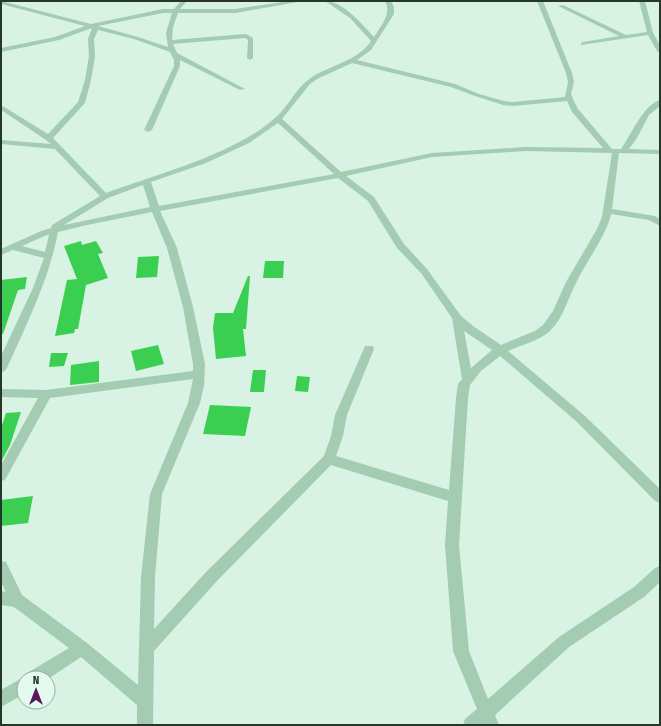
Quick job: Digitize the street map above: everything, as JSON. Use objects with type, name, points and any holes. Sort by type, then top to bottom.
[{"type":"street","points":[[148,130],[177,66],[178,61],[170,42],[170,32],[175,11],[184,1]]},
{"type":"street","points":[[1,50],[57,39],[94,26],[150,14],[175,11],[235,11],[300,1]]},
{"type":"street","points":[[328,1],[352,17],[374,41]]},
{"type":"street","points":[[5,250],[44,233],[105,196],[229,150],[246,141],[278,119],[308,83],[324,72],[351,61],[368,49],[391,14],[391,6],[388,1]]},
{"type":"street","points":[[540,1],[569,73],[571,82],[568,94],[569,99],[576,110],[616,150]]},
{"type":"street","points":[[642,1],[650,33],[660,51]]},
{"type":"street","points":[[1,2],[94,26],[173,52],[242,89]]},
{"type":"street","points":[[561,6],[624,36]]},
{"type":"street","points":[[49,138],[81,103],[88,80],[92,56],[91,39],[94,26]]},
{"type":"street","points":[[583,44],[624,36],[650,33]]},
{"type":"street","points":[[170,42],[246,36],[250,39],[250,58]]},
{"type":"street","points":[[351,61],[453,85],[477,95],[503,103],[512,104],[569,99]]},
{"type":"street","points":[[488,718],[461,651],[452,545],[454,497],[464,384],[477,368],[500,350],[539,334],[547,328],[558,312],[571,282],[601,229],[607,211],[616,150],[633,138],[646,114],[660,102]]},
{"type":"street","points":[[1,107],[49,138],[105,196]]},
{"type":"street","points":[[278,119],[340,175],[371,199],[400,246],[424,271],[457,318],[469,329],[500,350],[580,419],[660,497]]},
{"type":"street","points":[[1,142],[58,147]]},
{"type":"street","points":[[44,233],[87,222],[155,208],[311,181],[396,162],[450,153],[526,149],[660,152]]},
{"type":"street","points":[[145,725],[144,700],[148,577],[156,494],[194,403],[199,364],[188,307],[172,248],[155,208],[146,181]]},
{"type":"street","points":[[607,211],[652,218],[660,223]]},
{"type":"street","points":[[1,368],[38,288],[49,256],[54,231]]},
{"type":"street","points":[[5,250],[49,256]]},
{"type":"street","points":[[457,318],[467,379]]},
{"type":"street","points":[[146,649],[211,577],[329,459],[337,436],[341,415],[369,349]]},
{"type":"street","points":[[1,393],[46,394],[198,374]]},
{"type":"street","points":[[1,476],[26,433],[46,394]]},
{"type":"street","points":[[329,459],[454,497]]},
{"type":"street","points":[[1,567],[17,600],[82,648],[144,700]]},
{"type":"street","points":[[471,725],[488,718],[564,642],[639,592],[660,573]]},
{"type":"street","points":[[1,598],[17,600]]},
{"type":"street","points":[[48,670],[82,648]]},
{"type":"street","points":[[1,699],[16,690]]},
{"type":"building","points":[[81,241],[82,245],[96,241],[103,253],[98,254],[108,278],[86,285],[78,329],[75,329],[74,333],[55,336],[67,280],[77,279],[64,246]]},
{"type":"building","points":[[159,256],[157,277],[136,278],[138,257]]},
{"type":"building","points":[[265,261],[284,261],[283,278],[263,278]]},
{"type":"building","points":[[248,276],[250,276],[246,329],[243,329],[246,356],[216,359],[213,328],[215,313],[233,313]]},
{"type":"building","points":[[27,277],[25,289],[18,290],[3,334],[1,333],[1,280]]},
{"type":"building","points":[[158,345],[164,364],[136,371],[131,351]]},
{"type":"building","points":[[51,353],[68,353],[64,366],[49,367]]},
{"type":"building","points":[[99,361],[99,382],[70,385],[71,365]]},
{"type":"building","points":[[253,370],[266,370],[264,392],[250,392]]},
{"type":"building","points":[[297,376],[310,377],[308,392],[295,391]]},
{"type":"building","points":[[210,405],[251,407],[245,436],[203,434]]},
{"type":"building","points":[[21,412],[10,445],[1,462],[1,428],[6,413]]},
{"type":"building","points":[[33,496],[28,523],[1,526],[1,500]]}]
